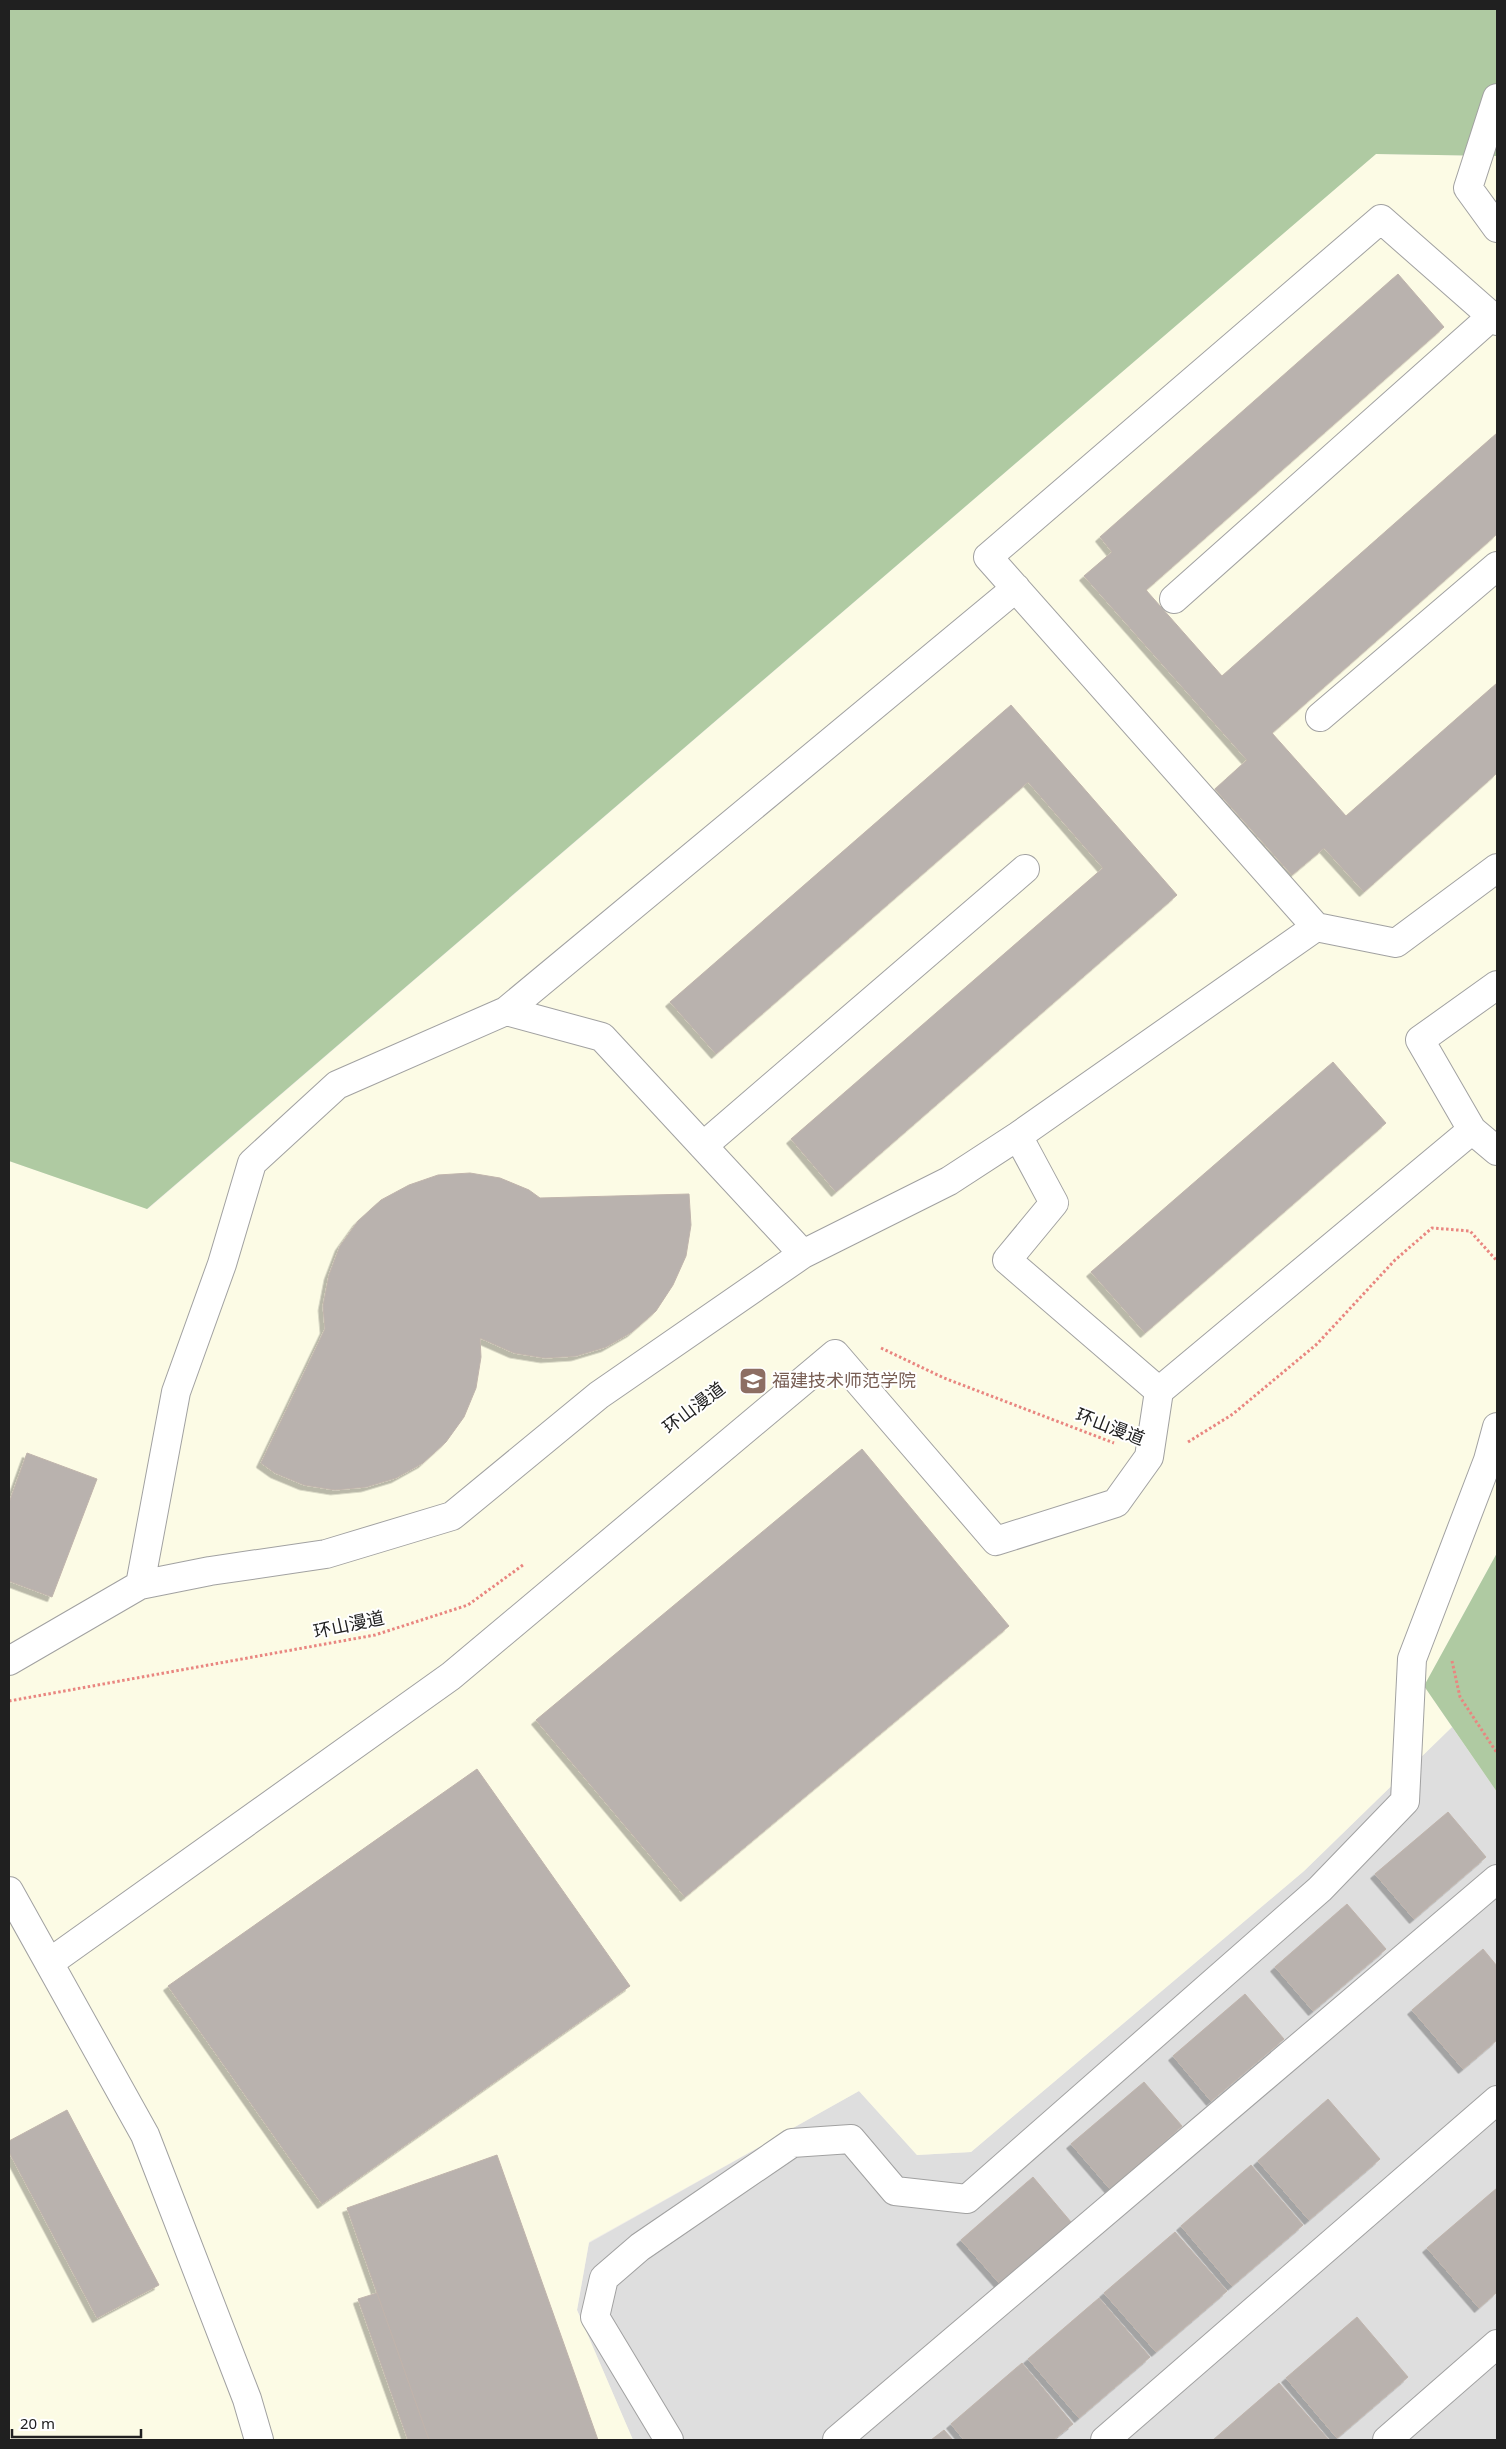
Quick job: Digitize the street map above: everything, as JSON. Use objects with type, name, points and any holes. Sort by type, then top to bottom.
[{"type":"street","points":[[1497,98],[1468,188],[1497,228]]},
{"type":"street","points":[[1174,599],[1494,319],[1381,219],[988,557],[1316,927],[1396,944],[1497,868]]},
{"type":"street","points":[[1320,717],[1497,566]]},
{"type":"street","points":[[140,1585],[176,1392],[222,1264],[252,1163],[337,1085],[506,1011],[1016,588]]},
{"type":"street","points":[[703,1146],[1025,870]]},
{"type":"street","points":[[9,1661],[140,1585],[210,1571],[326,1554],[452,1516],[599,1395],[802,1254],[949,1181],[1018,1136],[1316,927]]},
{"type":"street","points":[[1497,985],[1420,1040],[1472,1130],[1497,1151]]},
{"type":"street","points":[[506,1011],[602,1037],[802,1254]]},
{"type":"street","points":[[49,1963],[452,1676],[835,1354],[996,1541],[1116,1503],[1148,1457],[1159,1391],[1472,1130]]},
{"type":"street","points":[[1018,1136],[1054,1203],[1007,1260],[1159,1391]]},
{"type":"street","points":[[668,2440],[595,2317],[604,2278],[640,2247],[792,2143],[851,2138],[895,2191],[967,2199],[1320,1889],[1405,1801],[1412,1659],[1488,1460],[1497,1428]]},
{"type":"street","points":[[837,2440],[1497,1879]]},
{"type":"street","points":[[9,1891],[145,2135],[247,2399],[259,2440]]},
{"type":"street","points":[[1105,2440],[1497,2100]]},
{"type":"street","points":[[1387,2440],[1497,2344]]},
{"type":"path","name":"环山漫道","points":[[879,1347],[944,1378],[1164,1463],[1182,1446],[1233,1414],[1317,1344],[1395,1260],[1432,1228],[1470,1231],[1497,1261]]},
{"type":"path","name":"环山漫道","points":[[9,1701],[375,1635],[468,1605],[531,1558]]},
{"type":"path","points":[[1450,1653],[1460,1697],[1497,1753]]},
{"type":"shaded area","name":"福建技术师范学院","points":[[1376,154],[1497,156],[1497,1553],[1424,1686],[1452,1727],[1304,1871],[971,2152],[917,2155],[859,2091],[589,2242],[577,2310],[633,2440],[9,2440],[9,1161],[148,1209]]},
{"type":"shaded area","points":[[1452,1727],[1497,1792],[1497,2440],[633,2440],[577,2310],[589,2243],[859,2091],[917,2155],[971,2152],[1304,1871]]},
{"type":"green space","points":[[9,9],[1497,9],[1497,156],[1376,154],[147,1209],[9,1161]]},
{"type":"green space","points":[[1497,1553],[1497,1792],[1424,1686]]},
{"type":"building","points":[[1398,274],[1444,327],[1146,590],[1222,676],[1497,433],[1497,534],[1272,733],[1346,816],[1497,683],[1497,773],[1364,892],[1324,848],[1292,875],[1215,789],[1247,760],[1084,576],[1112,552],[1100,537]]},
{"type":"building","points":[[1011,705],[1177,895],[836,1192],[791,1139],[1103,868],[1028,782],[716,1054],[670,1002]]},
{"type":"building","points":[[1333,1062],[1386,1123],[1145,1333],[1091,1272]]},
{"type":"building","points":[[470,1173],[500,1178],[529,1190],[540,1198],[689,1194],[691,1225],[686,1256],[673,1285],[656,1311],[632,1332],[606,1347],[576,1356],[545,1358],[514,1353],[480,1338],[481,1357],[476,1388],[464,1417],[446,1442],[423,1463],[396,1478],[366,1487],[335,1490],[304,1485],[275,1473],[261,1463],[325,1329],[323,1306],[329,1275],[340,1246],[358,1221],[381,1200],[409,1185],[438,1175]]},
{"type":"building","points":[[862,1449],[1009,1626],[685,1897],[536,1720]]},
{"type":"building","points":[[27,1453],[97,1479],[52,1597],[9,1581],[9,1503]]},
{"type":"building","points":[[477,1769],[630,1986],[322,2204],[168,1986]]},
{"type":"building","points":[[1448,1812],[1486,1857],[1414,1919],[1375,1874]]},
{"type":"building","points":[[1347,1904],[1386,1949],[1313,2011],[1275,1967]]},
{"type":"building","points":[[1483,1949],[1497,1966],[1497,2040],[1463,2069],[1412,2010]]},
{"type":"building","points":[[1245,1994],[1284,2039],[1211,2101],[1173,2056]]},
{"type":"building","points":[[1144,2082],[1182,2126],[1110,2189],[1071,2144]]},
{"type":"building","points":[[1328,2099],[1380,2159],[1309,2220],[1258,2161]]},
{"type":"building","points":[[67,2110],[159,2285],[97,2318],[9,2152],[9,2141]]},
{"type":"building","points":[[497,2155],[598,2440],[429,2440],[347,2208]]},
{"type":"building","points":[[1251,2165],[1303,2225],[1232,2286],[1181,2226]]},
{"type":"building","points":[[1033,2177],[1071,2222],[1000,2284],[961,2240]]},
{"type":"building","points":[[1497,2188],[1497,2292],[1479,2308],[1427,2248]]},
{"type":"building","points":[[1175,2232],[1227,2291],[1156,2352],[1104,2293]]},
{"type":"building","points":[[377,2293],[429,2440],[408,2440],[358,2299]]},
{"type":"building","points":[[1099,2298],[1150,2357],[1079,2418],[1028,2359]]},
{"type":"building","points":[[1357,2317],[1408,2377],[1337,2438],[1286,2378]]},
{"type":"building","points":[[1022,2363],[1073,2424],[1053,2440],[964,2440],[951,2424]]},
{"type":"building","points":[[1279,2383],[1329,2440],[1213,2440]]},
{"type":"building","points":[[944,2430],[953,2440],[931,2440]]},
{"type":"place","name":"福建技术师范学院","points":[[753,1381]]}]
